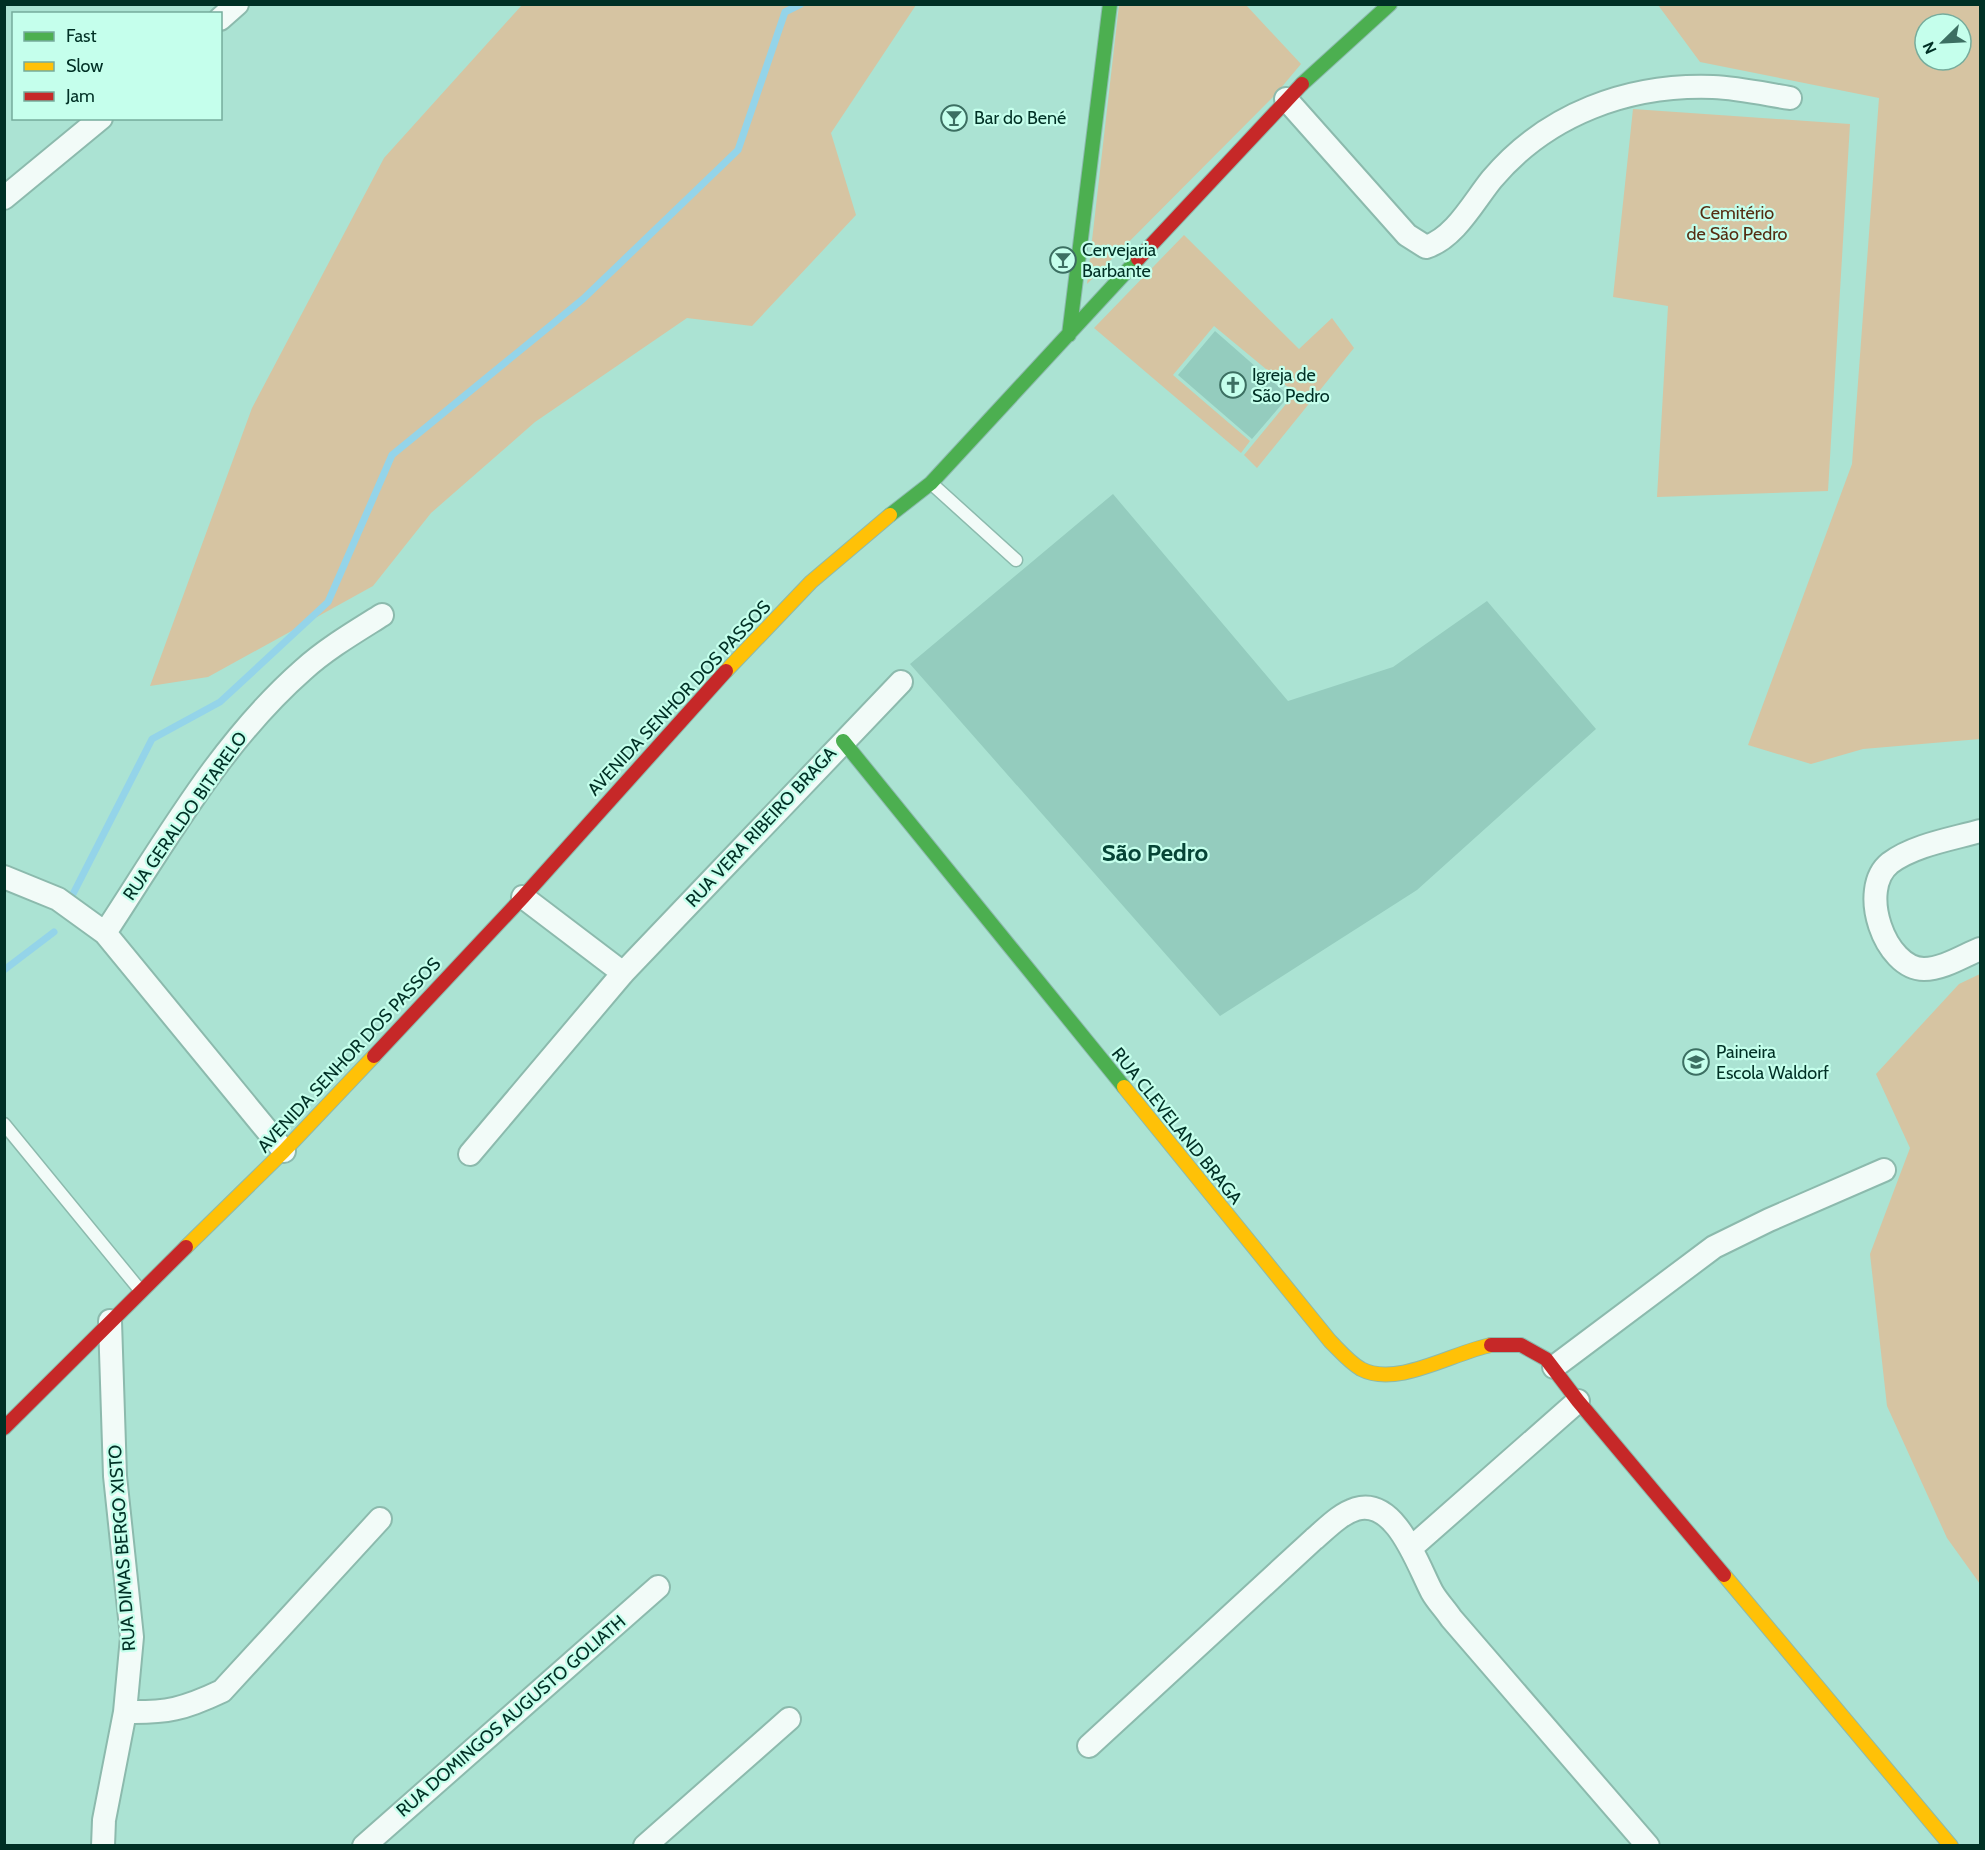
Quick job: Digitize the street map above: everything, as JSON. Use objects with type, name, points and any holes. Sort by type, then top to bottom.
[{"type":"street","points":[[222,17],[237,4]]},
{"type":"street","points":[[1069,335],[1110,4]]},
{"type":"street","name":"AVENIDA SENHOR DOS PASSOS","points":[[4,1428],[284,1151],[523,897],[691,707],[811,582],[876,526],[931,483],[1286,99],[1390,4]]},
{"type":"street","points":[[1286,99],[1407,235],[1426,247],[1445,237],[1516,152],[1542,132],[1576,113],[1617,98],[1668,88],[1714,87],[1790,98]]},
{"type":"street","points":[[8,188],[98,120]]},
{"type":"street","name":"RUA GERALDO BITARELO","points":[[105,933],[224,754],[258,714],[304,669],[382,615]]},
{"type":"street","name":"RUA VERA RIBEIRO BRAGA","points":[[470,1154],[622,973],[901,682]]},
{"type":"street","name":"RUA CLEVELAND BRAGA","points":[[843,741],[1294,1300],[1349,1360],[1369,1372],[1395,1373],[1473,1348],[1500,1344],[1521,1344],[1540,1353],[1951,1845]]},
{"type":"street","points":[[1980,831],[1910,852],[1889,864],[1877,877],[1874,895],[1876,915],[1885,937],[1897,955],[1911,966],[1923,969],[1938,967],[1980,949]]},
{"type":"street","points":[[4,877],[58,899],[105,933],[284,1151]]},
{"type":"street","points":[[523,897],[622,973]]},
{"type":"street","points":[[1554,1367],[1714,1247],[1769,1220],[1884,1170]]},
{"type":"street","name":"RUA DIMAS BERGO XISTO","points":[[103,1845],[104,1820],[125,1712],[132,1637],[115,1476],[110,1321]]},
{"type":"street","points":[[1411,1548],[1578,1401]]},
{"type":"street","points":[[1089,1746],[1338,1519],[1356,1509],[1370,1508],[1385,1515],[1400,1529],[1433,1595],[1451,1618],[1648,1845]]},
{"type":"street","points":[[125,1712],[159,1713],[191,1706],[222,1691],[380,1519]]},
{"type":"street","name":"RUA DOMINGOS AUGUSTO GOLIATH","points":[[364,1845],[658,1587]]},
{"type":"street","points":[[645,1845],[789,1719]]},
{"type":"lane","points":[[931,483],[1016,560]]},
{"type":"lane","points":[[4,1124],[140,1291]]},
{"type":"green space","points":[[522,5],[916,5],[831,133],[856,215],[752,326],[687,318],[535,422],[431,513],[373,586],[208,677],[150,686],[252,408],[384,158]]},
{"type":"green space","points":[[1119,5],[1246,5],[1301,64],[1275,95],[1087,284]]},
{"type":"green space","points":[[1658,5],[1980,5],[1980,739],[1863,749],[1811,764],[1748,745],[1852,464],[1879,98],[1700,62]]},
{"type":"green space","name":"Cemitério de São Pedro","points":[[1633,109],[1850,124],[1828,491],[1657,497],[1668,306],[1613,297]]},
{"type":"green space","points":[[1184,235],[1299,349],[1332,318],[1354,348],[1257,468],[1244,455],[1295,393],[1214,326],[1173,375],[1250,441],[1241,453],[1094,328]]},
{"type":"green space","points":[[1980,974],[1980,1584],[1947,1538],[1887,1406],[1870,1254],[1910,1148],[1876,1074],[1959,984]]},
{"type":"building","name":"Igreja de São Pedro","points":[[1215,331],[1289,396],[1252,439],[1178,375]]},
{"type":"building","points":[[1113,494],[1288,701],[1393,667],[1487,601],[1596,729],[1417,890],[1220,1016],[910,664]]},
{"type":"waterway","points":[[73,894],[152,739],[220,702],[328,602],[392,455],[583,299],[738,150],[785,12],[801,4]]},
{"type":"waterway","points":[[4,970],[54,932]]},
{"type":"traffic: fast","points":[[1069,335],[1110,4]]},
{"type":"traffic: fast","points":[[1302,84],[1390,4]]},
{"type":"traffic: fast","points":[[890,515],[931,483],[1138,259]]},
{"type":"traffic: fast","points":[[843,741],[1124,1087]]},
{"type":"traffic: slow","points":[[726,671],[811,582],[890,515]]},
{"type":"traffic: slow","points":[[186,1247],[284,1151],[374,1056]]},
{"type":"traffic: slow","points":[[1124,1087],[1330,1341],[1361,1369],[1375,1374],[1408,1372],[1491,1345]]},
{"type":"traffic: slow","points":[[1724,1575],[1951,1846]]},
{"type":"traffic: jam","points":[[1138,259],[1302,84]]},
{"type":"traffic: jam","points":[[374,1056],[523,897],[726,671]]},
{"type":"traffic: jam","points":[[4,1428],[186,1247]]},
{"type":"traffic: jam","points":[[1491,1345],[1521,1345],[1546,1359],[1578,1401],[1724,1575]]},
{"type":"place","name":"Bar do Bené","points":[[954,118]]},
{"type":"place","name":"Cervejaria Barbante","points":[[1063,260]]},
{"type":"place","name":"Igreja de São Pedro","points":[[1233,385]]},
{"type":"place","name":"Paineira Escola Waldorf","points":[[1696,1062]]},
{"type":"district","name":"São Pedro","points":[[1155,853]]}]
